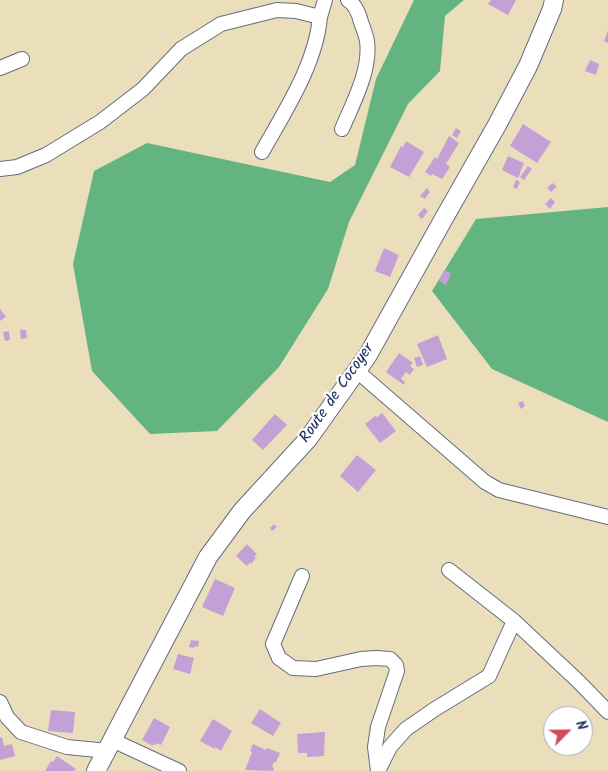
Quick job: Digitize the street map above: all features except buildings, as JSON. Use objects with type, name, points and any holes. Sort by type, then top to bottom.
[{"type":"main road","name":"Route de Cocoyer","points":[[96,771],[208,557],[242,511],[308,439],[368,355],[528,66],[554,0]]},
{"type":"street","points":[[262,152],[294,96],[313,51],[325,0]]},
{"type":"street","points":[[342,129],[358,92],[367,61],[367,41],[359,14],[348,0]]},
{"type":"street","points":[[0,169],[17,167],[46,155],[100,122],[144,89],[181,49],[221,24],[277,10],[296,11],[320,17]]},
{"type":"street","points":[[0,68],[22,59]]},
{"type":"street","points":[[356,371],[485,482],[499,490],[608,517]]},
{"type":"street","points":[[449,570],[514,620],[608,712]]},
{"type":"street","points":[[302,576],[273,644],[279,658],[292,668],[316,669],[361,659],[376,658],[390,659],[396,665],[397,671],[378,727],[375,747],[378,771]]},
{"type":"street","points":[[378,771],[390,747],[406,729],[435,708],[489,676],[514,620]]},
{"type":"street","points":[[0,702],[7,717],[21,732],[67,747],[110,745],[179,771]]},
{"type":"green space","points":[[414,0],[464,0],[445,16],[440,71],[408,104],[349,222],[328,289],[279,367],[217,431],[150,434],[92,371],[73,264],[94,171],[147,143],[330,182],[355,165],[376,79]]},
{"type":"green space","points":[[608,207],[608,422],[492,369],[432,291],[476,219]]}]
